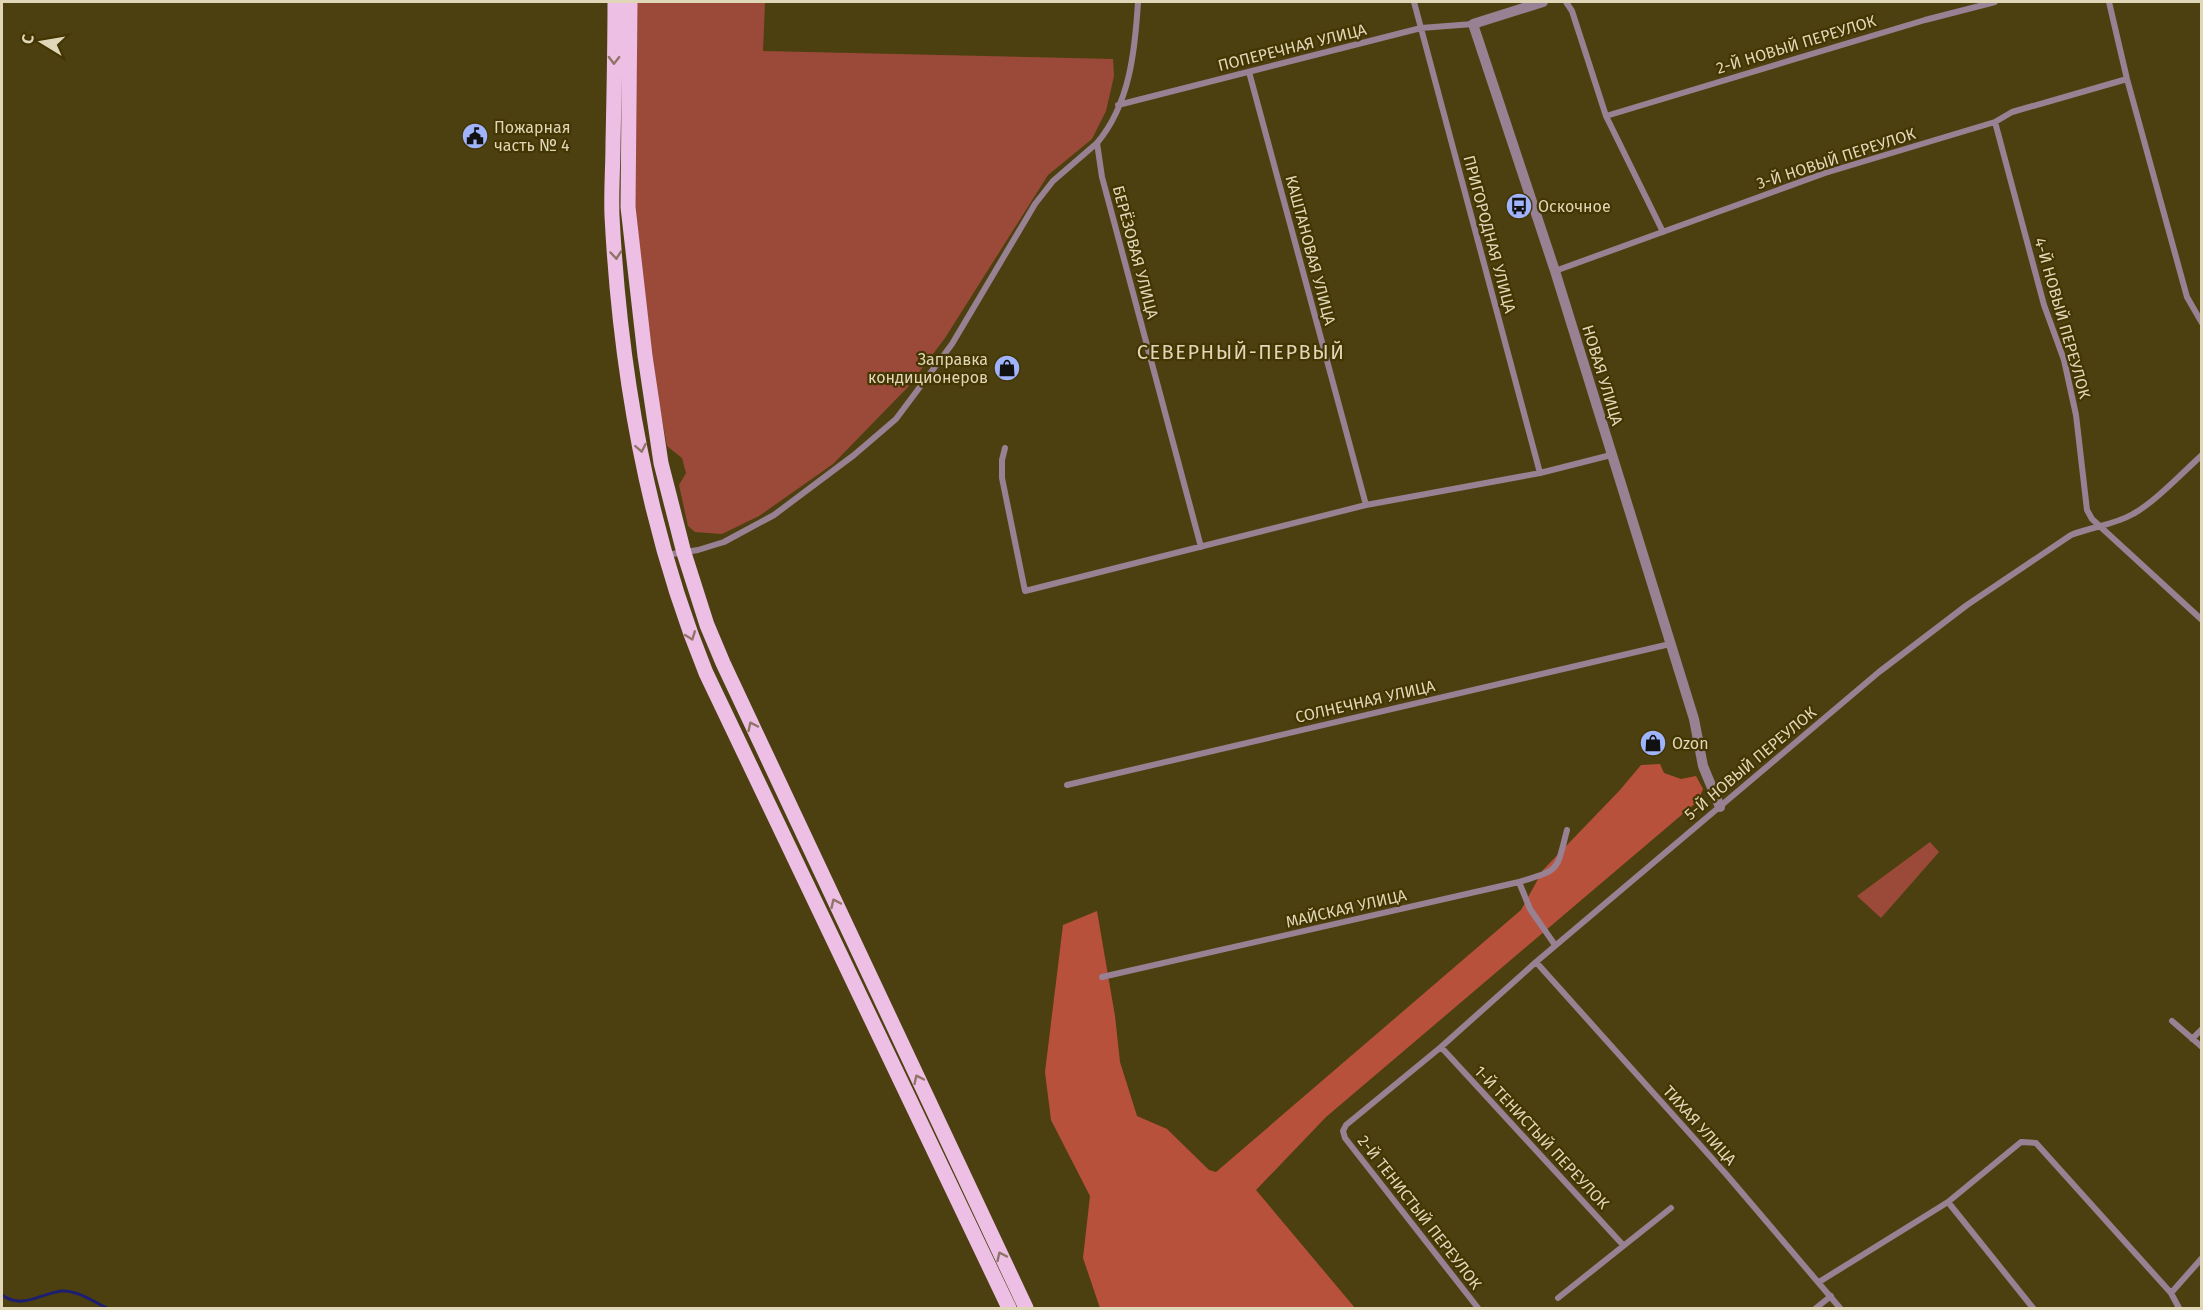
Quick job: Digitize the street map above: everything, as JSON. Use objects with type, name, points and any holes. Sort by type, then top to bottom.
[{"type":"main road","points":[[615,2],[612,215],[626,373],[650,494],[665,555],[689,632],[706,673],[1010,1308]]},
{"type":"main road","points":[[630,2],[628,207],[645,356],[661,463],[684,553],[707,625],[723,663],[1026,1308]]},
{"type":"street","points":[[665,555],[698,550],[735,538],[774,515],[846,462],[896,418],[952,344],[1035,204],[1053,181],[1097,143],[1109,129],[1128,79],[1135,46],[1138,2]]},
{"type":"street","name":"ПРИГОРОДНАЯ УЛИЦА","points":[[1414,2],[1539,473]]},
{"type":"street","points":[[1473,24],[1543,2]]},
{"type":"street","points":[[1566,2],[1572,11],[1606,116],[1663,232]]},
{"type":"street","name":"2-Й НОВЫЙ ПЕРЕУЛОК","points":[[1606,116],[1881,32],[1995,2]]},
{"type":"street","points":[[2109,2],[2127,79],[2187,297],[2202,323]]},
{"type":"street","name":"ПОПЕРЕЧНАЯ УЛИЦА","points":[[1118,105],[1421,28],[1473,24]]},
{"type":"street","name":"НОВАЯ УЛИЦА","points":[[1473,24],[1555,270],[1694,720],[1703,765],[1720,807]]},
{"type":"street","name":"КАШТАНОВАЯ УЛИЦА","points":[[1249,72],[1366,506]]},
{"type":"street","name":"3-Й НОВЫЙ ПЕРЕУЛОК","points":[[1555,270],[1825,173],[1995,122],[2012,112],[2127,79]]},
{"type":"street","name":"4-Й НОВЫЙ ПЕРЕУЛОК","points":[[1995,122],[2044,305],[2064,360],[2076,415],[2087,510],[2092,519],[2202,620]]},
{"type":"street","name":"БЕРЁЗОВАЯ УЛИЦА","points":[[1097,143],[1102,177],[1201,547]]},
{"type":"street","points":[[1005,448],[1002,478],[1025,591],[1366,506],[1539,473],[1611,455]]},
{"type":"street","name":"5-Й НОВЫЙ ПЕРЕУЛОК","points":[[1343,1131],[1346,1125],[1441,1047],[1536,962],[1879,672],[1967,604],[2071,536],[2134,514],[2202,455]]},
{"type":"street","name":"СОЛНЕЧНАЯ УЛИЦА","points":[[1066,785],[1670,644]]},
{"type":"street","name":"МАЙСКАЯ УЛИЦА","points":[[1102,977],[1520,882],[1550,873],[1558,866],[1567,830]]},
{"type":"street","points":[[1520,882],[1530,909],[1556,945]]},
{"type":"street","name":"ТИХАЯ УЛИЦА","points":[[1536,962],[1840,1308]]},
{"type":"street","points":[[2172,1021],[2202,1047]]},
{"type":"street","points":[[2192,1039],[2202,1029]]},
{"type":"street","name":"1-Й ТЕНИСТЫЙ ПЕРЕУЛОК","points":[[1441,1047],[1623,1245]]},
{"type":"street","name":"2-Й ТЕНИСТЫЙ ПЕРЕУЛОК","points":[[1343,1131],[1345,1138],[1478,1308]]},
{"type":"street","points":[[1819,1282],[1948,1202],[2021,1142],[2036,1143],[2171,1293],[2179,1308]]},
{"type":"street","points":[[1948,1202],[2033,1308]]},
{"type":"street","points":[[1558,1298],[1671,1208]]},
{"type":"street","points":[[2171,1293],[2202,1258]]},
{"type":"street","points":[[1816,1308],[1831,1296]]},
{"type":"shaded area","points":[[636,2],[765,2],[763,51],[1113,59],[1114,76],[1106,111],[1092,139],[1048,175],[945,338],[907,388],[833,464],[759,516],[722,534],[695,532],[688,526],[679,485],[686,473],[682,458],[667,446],[650,354],[632,197]]},
{"type":"shaded area","points":[[1660,764],[1664,773],[1681,779],[1696,776],[1703,789],[1698,801],[1326,1117],[1256,1190],[1355,1308],[1100,1308],[1083,1258],[1090,1196],[1051,1120],[1045,1072],[1063,925],[1097,911],[1115,1016],[1120,1062],[1137,1116],[1167,1129],[1209,1170],[1216,1172],[1521,910],[1543,870],[1641,765]]},
{"type":"shaded area","points":[[1930,842],[1939,852],[1881,918],[1857,896]]},
{"type":"waterway","points":[[2,1295],[9,1299],[24,1301],[54,1292],[68,1291],[107,1308]]},
{"type":"place","name":"Пожарная часть № 4","points":[[475,136]]},
{"type":"place","name":"Оскочное","points":[[1519,206]]},
{"type":"place","name":"Заправка кондиционеров","points":[[1007,368]]},
{"type":"place","name":"Ozon","points":[[1653,743]]},
{"type":"district","name":"СЕВЕРНЫЙ-ПЕРВЫЙ","points":[[1241,352]]}]
